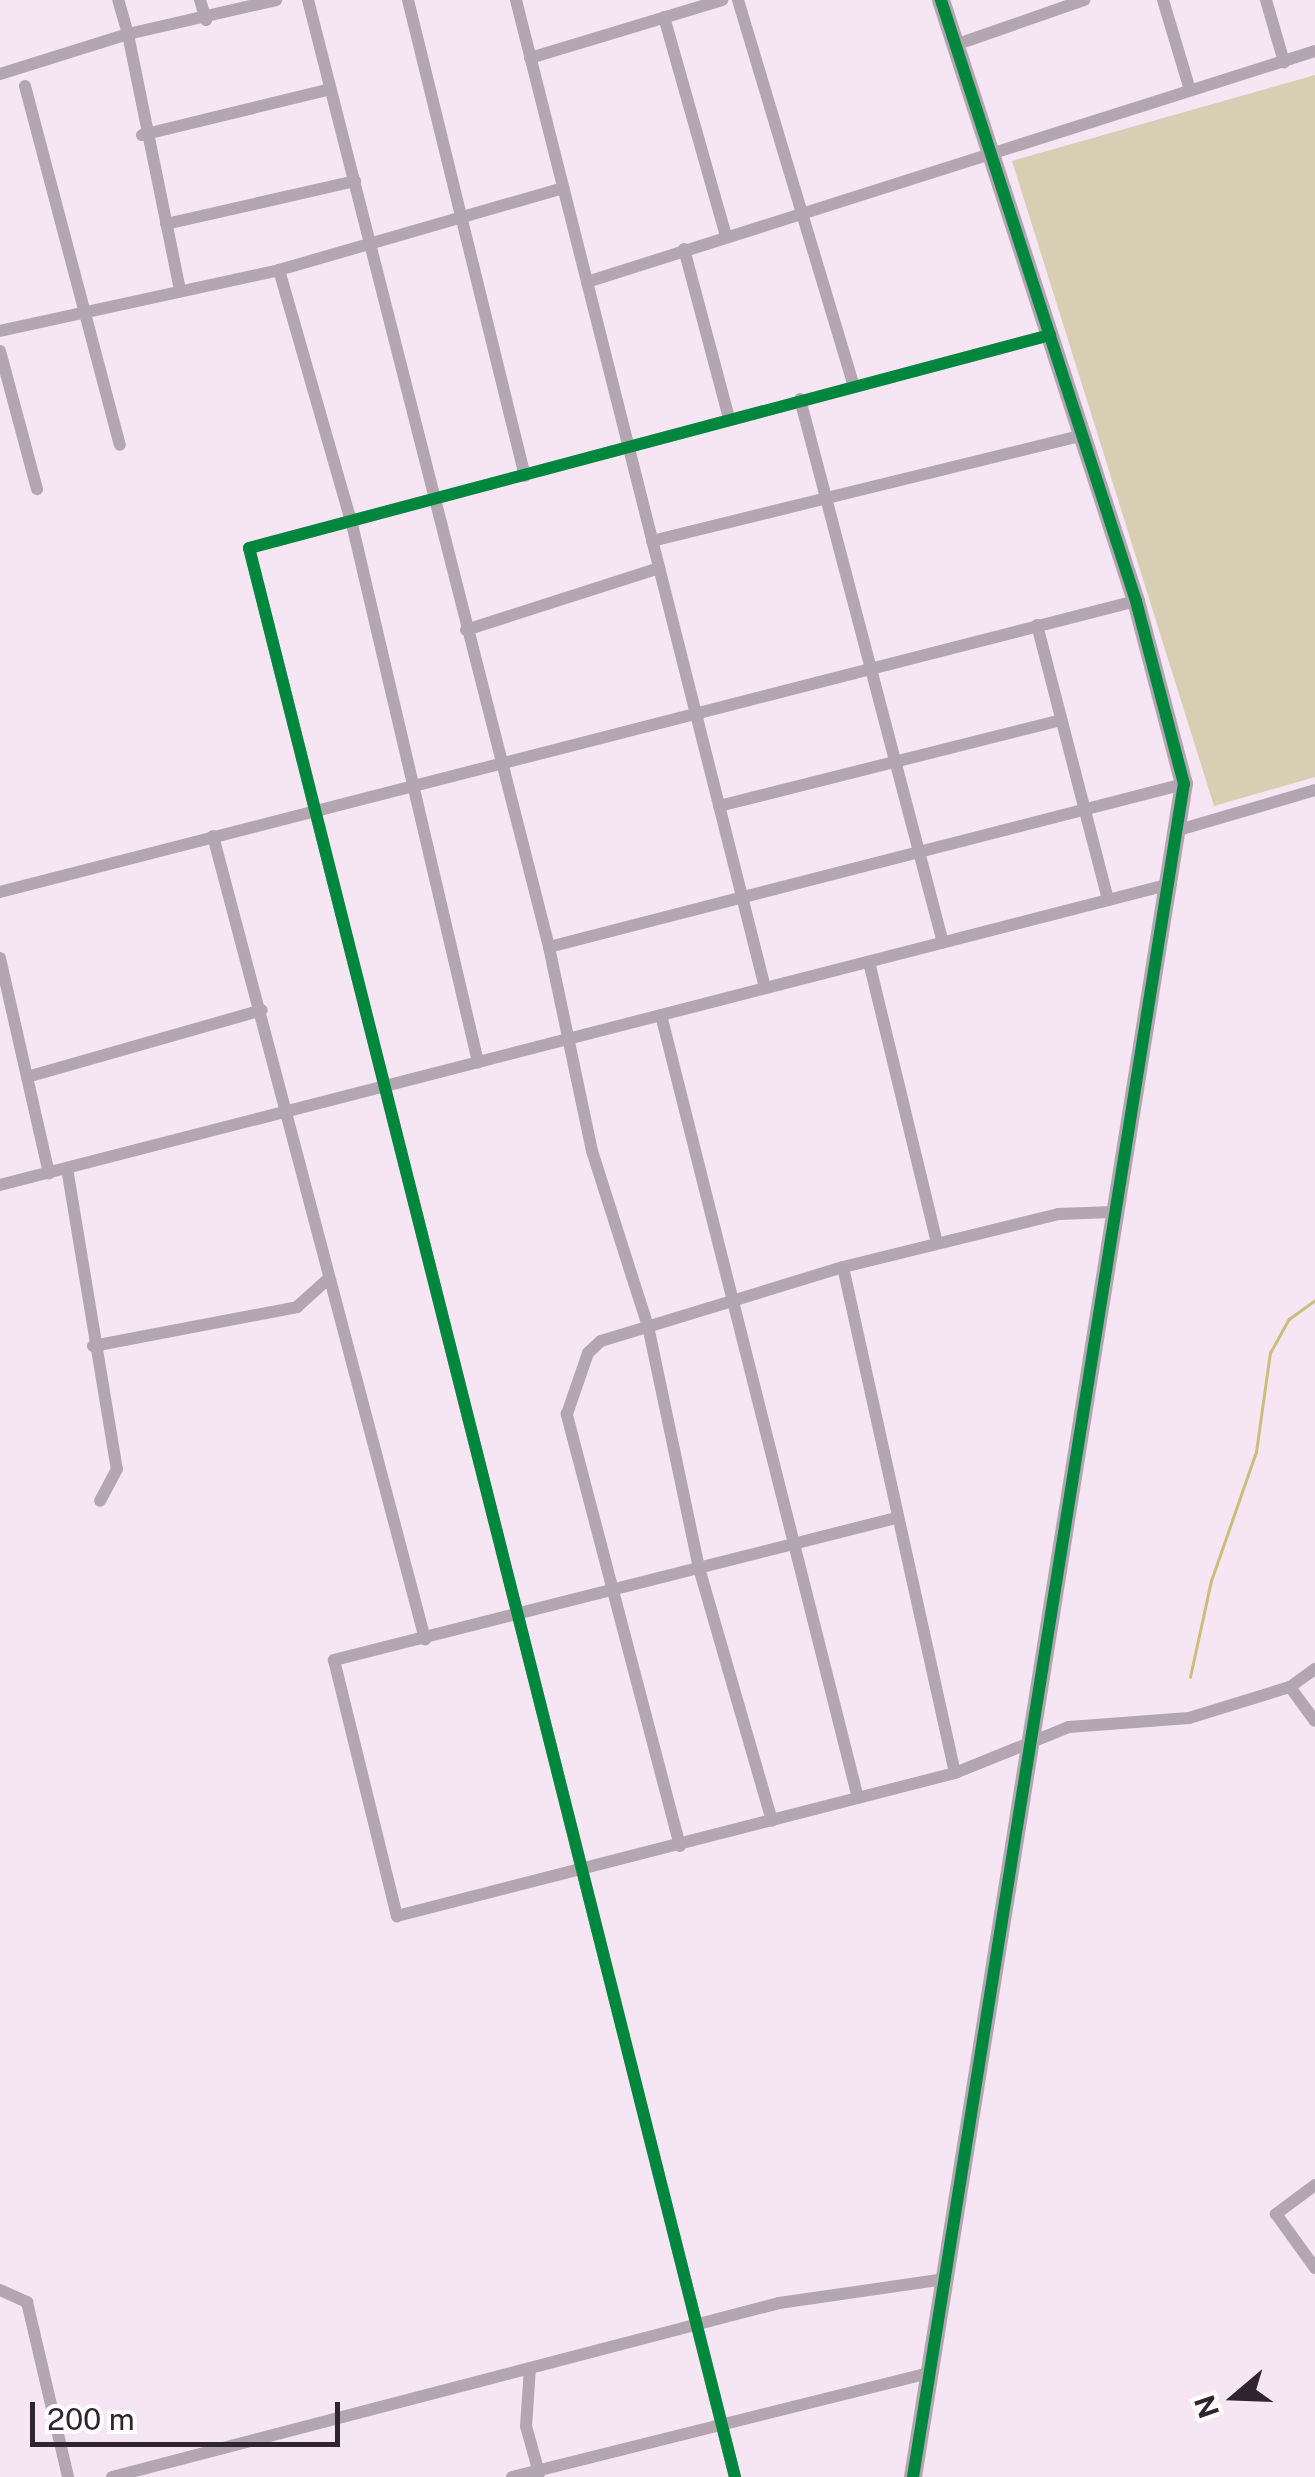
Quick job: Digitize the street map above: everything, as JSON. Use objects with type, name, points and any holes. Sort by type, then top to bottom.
[{"type":"street","points":[[118,0],[128,34],[142,135],[180,290]]},
{"type":"street","points":[[200,0],[206,20]]},
{"type":"street","points":[[0,74],[128,34],[206,20],[276,0]]},
{"type":"street","points":[[308,0],[372,244],[496,762],[550,947],[568,1039],[648,1326],[699,1568],[772,1820]]},
{"type":"street","points":[[408,0],[458,218],[525,476]]},
{"type":"street","points":[[516,0],[765,988]]},
{"type":"street","points":[[530,58],[722,0]]},
{"type":"street","points":[[738,0],[805,210],[854,383]]},
{"type":"street","points":[[913,2477],[1113,1212],[1182,830],[1184,784],[1136,601],[989,158],[941,0]]},
{"type":"street","points":[[955,45],[1066,2],[1084,0]]},
{"type":"street","points":[[1163,0],[1190,90]]},
{"type":"street","points":[[1266,0],[1284,62]]},
{"type":"street","points":[[664,17],[726,236]]},
{"type":"street","points":[[587,282],[805,210],[989,158],[1315,51]]},
{"type":"street","points":[[24,86],[120,445]]},
{"type":"street","points":[[142,135],[330,89]]},
{"type":"street","points":[[166,224],[355,180]]},
{"type":"street","points":[[0,331],[279,270],[563,188]]},
{"type":"street","points":[[684,250],[730,418]]},
{"type":"street","points":[[279,270],[352,524],[409,784],[478,1062]]},
{"type":"street","points":[[735,2477],[249,548],[352,524],[854,383],[1050,335]]},
{"type":"street","points":[[0,351],[37,490]]},
{"type":"street","points":[[800,398],[943,943]]},
{"type":"street","points":[[652,541],[1081,436]]},
{"type":"street","points":[[466,630],[659,568]]},
{"type":"street","points":[[0,892],[871,663],[1136,601]]},
{"type":"street","points":[[1037,625],[1108,900]]},
{"type":"street","points":[[719,806],[1061,720]]},
{"type":"street","points":[[550,947],[741,893],[1184,784]]},
{"type":"street","points":[[1182,830],[1315,790]]},
{"type":"street","points":[[213,836],[289,1111],[425,1638]]},
{"type":"street","points":[[0,1185],[1172,884]]},
{"type":"street","points":[[0,958],[49,1172]]},
{"type":"street","points":[[869,962],[936,1242]]},
{"type":"street","points":[[27,1077],[262,1010]]},
{"type":"street","points":[[661,1015],[858,1798]]},
{"type":"street","points":[[68,1168],[93,1346],[117,1469],[100,1501]]},
{"type":"street","points":[[680,1846],[566,1414],[588,1353],[648,1326],[842,1267],[1058,1214],[1113,1212]]},
{"type":"street","points":[[842,1267],[956,1773]]},
{"type":"street","points":[[93,1346],[297,1306],[329,1278]]},
{"type":"street","points":[[896,1518],[334,1660],[396,1916],[585,1874],[956,1773],[1029,1747],[1069,1727],[1189,1718],[1290,1687],[1315,1669]]},
{"type":"street","points":[[1290,1687],[1315,1721]]},
{"type":"street","points":[[1315,2185],[1276,2214],[1315,2268]]},
{"type":"street","points":[[112,2477],[694,2326],[945,2279]]},
{"type":"street","points":[[0,2290],[27,2302],[68,2477]]},
{"type":"street","points":[[530,2368],[526,2426],[539,2473]]},
{"type":"street","points":[[512,2477],[930,2373]]},
{"type":"shaded area","points":[[1315,75],[1315,777],[1214,806],[1012,161]]},
{"type":"waterway","points":[[1190,1677],[1211,1581],[1256,1452],[1270,1353],[1289,1319],[1315,1300]]},
{"type":"cycle path","points":[[913,2477],[1184,784],[1136,601],[941,0]]},
{"type":"cycle path","points":[[735,2477],[249,548],[1050,335]]}]
